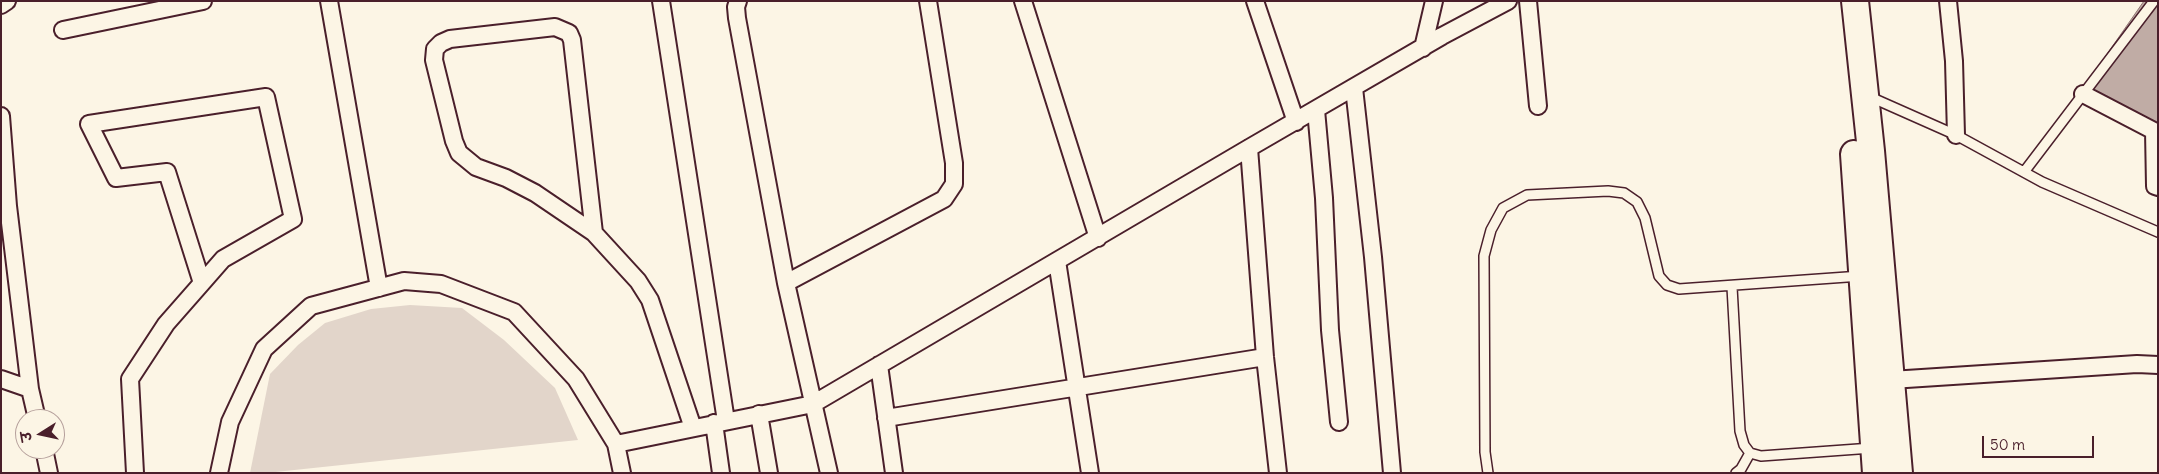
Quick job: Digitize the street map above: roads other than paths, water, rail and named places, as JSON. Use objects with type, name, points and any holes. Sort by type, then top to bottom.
[{"type":"main road","points":[[1842,1],[1849,64],[1861,276],[1883,452],[1900,473]]},
{"type":"main road","points":[[1855,1],[1866,95],[1891,380],[1883,452]]},
{"type":"street","points":[[1,5],[7,1]]},
{"type":"street","points":[[64,30],[204,1]]},
{"type":"street","points":[[329,1],[379,288]]},
{"type":"street","points":[[661,1],[720,422],[721,473]]},
{"type":"street","points":[[738,1],[736,7],[737,18],[786,283],[829,473]]},
{"type":"street","points":[[786,283],[944,198],[954,184],[954,164],[928,1]]},
{"type":"street","points":[[1023,1],[1098,238]]},
{"type":"street","points":[[1255,1],[1296,122]]},
{"type":"street","points":[[1423,48],[1434,1]]},
{"type":"street","points":[[616,444],[813,404],[1248,148],[1508,1]]},
{"type":"street","points":[[1528,1],[1538,106]]},
{"type":"street","points":[[1948,1],[1954,61],[1956,135]]},
{"type":"street","points":[[594,232],[572,40],[569,34],[555,27],[450,39],[441,43],[435,50],[434,60],[454,141],[459,153],[476,167],[506,178],[535,193],[594,232],[638,281],[650,300],[693,428]]},
{"type":"street","points":[[1354,88],[1373,257],[1392,473]]},
{"type":"street","points":[[2083,94],[2154,131],[2154,186],[2158,187]]},
{"type":"street","points":[[135,473],[130,379],[166,324],[202,283],[223,259],[293,219],[266,97],[89,124],[116,178],[168,172],[202,283]]},
{"type":"street","points":[[1316,110],[1324,198],[1330,330],[1339,422]]},
{"type":"street","points":[[1,116],[5,206],[30,389],[35,409]]},
{"type":"street","points":[[1248,148],[1265,357],[1278,473]]},
{"type":"street","points":[[1058,261],[1090,473]]},
{"type":"street","points":[[220,473],[230,422],[264,349],[312,306],[404,280],[441,284],[514,312],[576,379],[616,444],[622,473]]},
{"type":"street","points":[[886,418],[1265,357]]},
{"type":"street","points":[[1891,380],[2137,364],[2158,365]]},
{"type":"street","points":[[879,366],[894,473]]},
{"type":"street","points":[[1,379],[30,389]]},
{"type":"street","points":[[759,414],[769,473]]},
{"type":"street","points":[[46,459],[50,473]]},
{"type":"lane","points":[[2024,172],[2154,1]]},
{"type":"lane","points":[[1866,95],[1956,135],[2042,182],[2158,232]]},
{"type":"lane","points":[[1488,473],[1485,452],[1484,256],[1491,230],[1503,208],[1527,195],[1608,191],[1624,193],[1637,202],[1645,218],[1659,276],[1667,285],[1679,289],[1732,287],[1861,276]]},
{"type":"lane","points":[[1732,287],[1740,431],[1744,446],[1750,453],[1762,456],[1883,452]]},
{"type":"lane","points":[[1736,473],[1741,469],[1750,453]]}]
